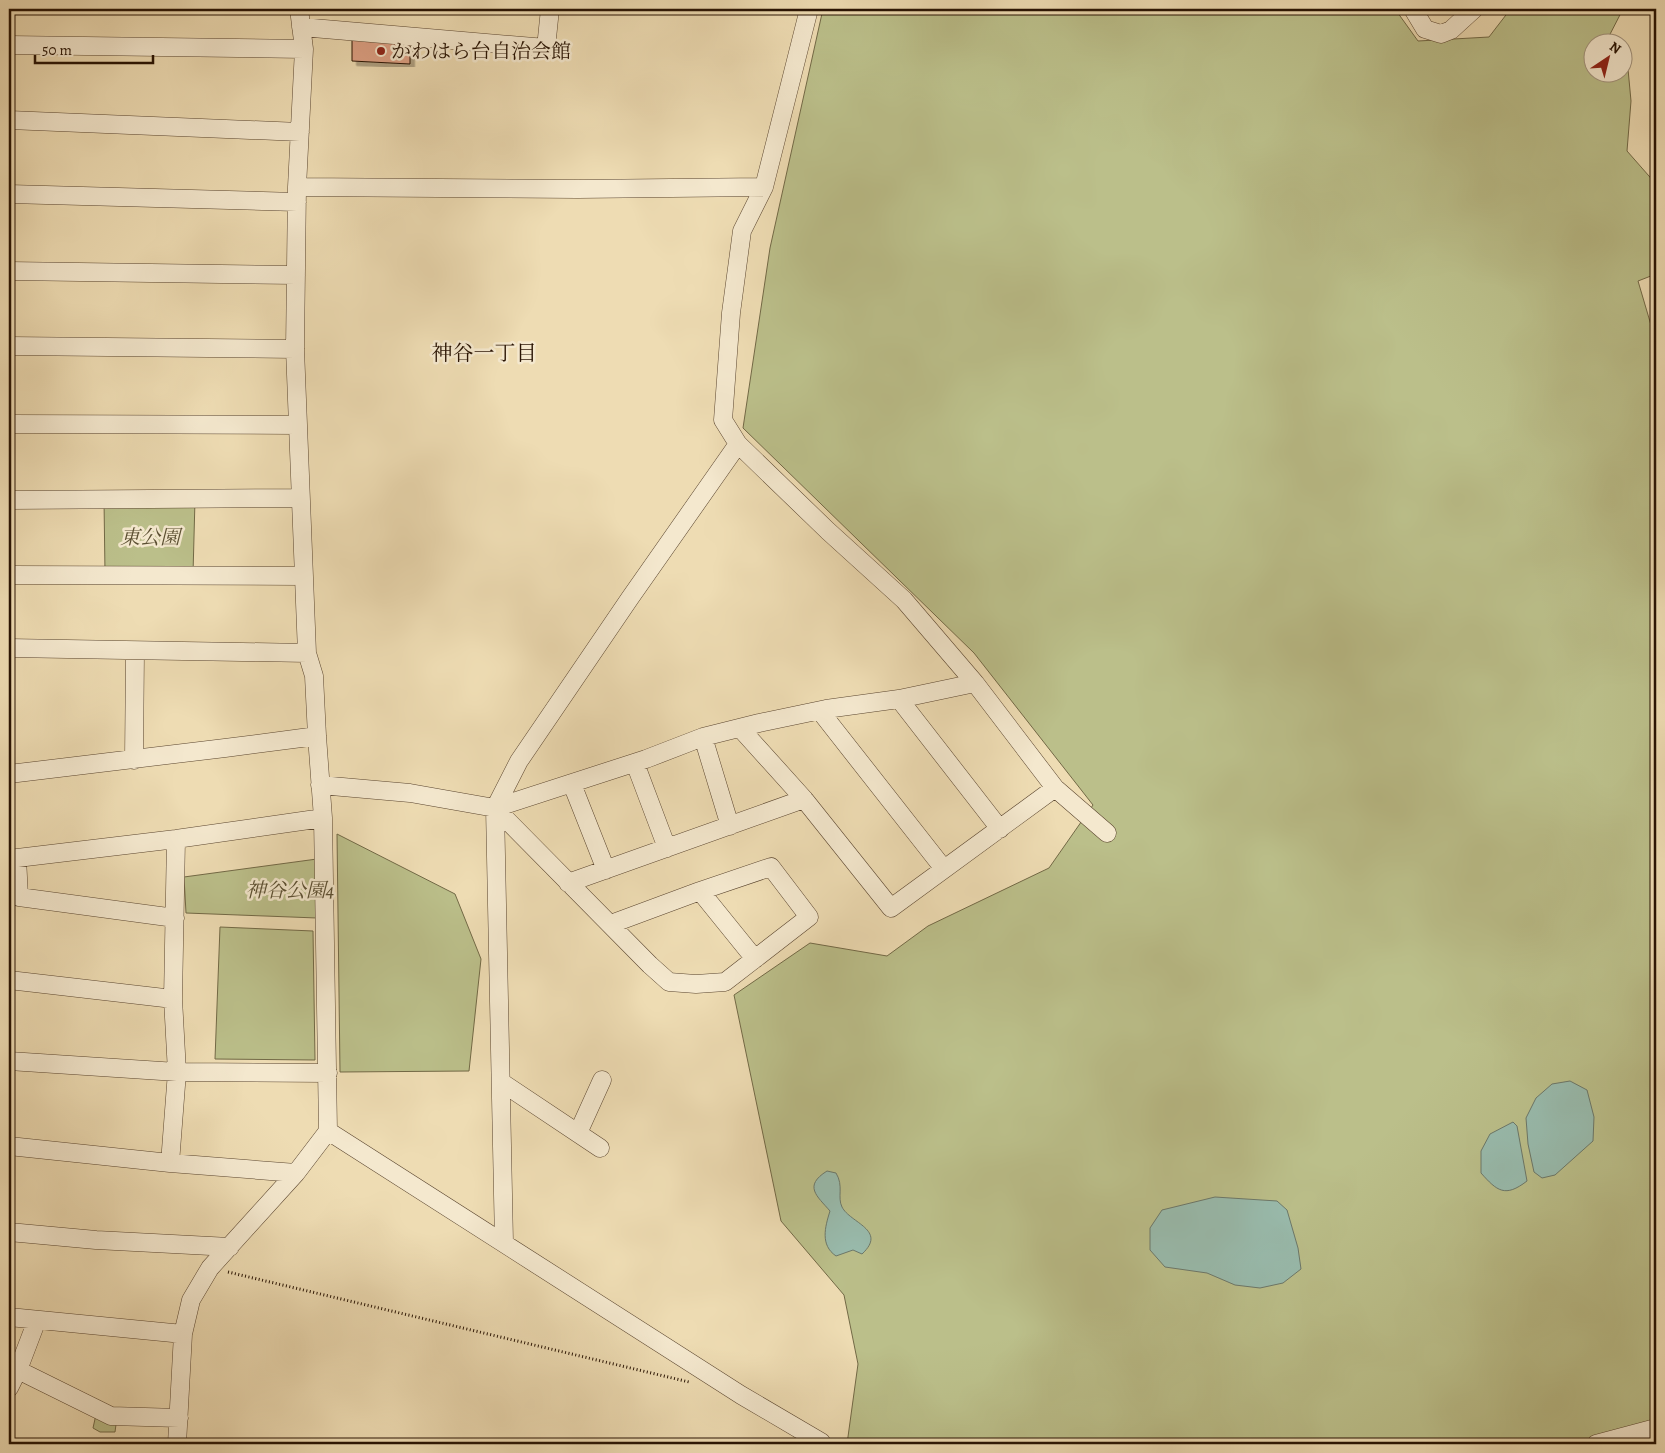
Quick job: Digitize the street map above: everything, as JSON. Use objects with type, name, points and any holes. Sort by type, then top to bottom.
[{"type":"street","points":[[177,1444],[183,1334],[191,1300],[210,1268],[296,1173],[328,1131],[323,818],[314,676],[307,653],[295,349],[297,194],[304,49],[299,9]]},
{"type":"street","points":[[301,27],[546,48],[550,9]]},
{"type":"street","points":[[809,9],[764,187],[742,231],[731,313],[724,420],[738,444],[828,531],[904,600],[975,683],[1055,788],[1107,833]]},
{"type":"street","points":[[1413,9],[1425,29],[1441,34],[1451,30],[1474,9]]},
{"type":"street","points":[[9,45],[304,49]]},
{"type":"street","points":[[9,120],[300,132]]},
{"type":"street","points":[[9,194],[297,194],[764,187]]},
{"type":"street","points":[[9,272],[296,275]]},
{"type":"street","points":[[9,346],[295,349]]},
{"type":"street","points":[[9,424],[298,425]]},
{"type":"street","points":[[504,1242],[495,808],[519,761],[738,444]]},
{"type":"street","points":[[9,500],[301,498]]},
{"type":"street","points":[[9,575],[303,576]]},
{"type":"street","points":[[9,648],[307,653]]},
{"type":"street","points":[[134,760],[135,651]]},
{"type":"street","points":[[320,785],[410,793],[495,808],[572,784],[703,737],[820,710],[899,699],[975,683]]},
{"type":"street","points":[[899,699],[1000,829]]},
{"type":"street","points":[[820,710],[944,869]]},
{"type":"street","points":[[740,728],[804,799],[891,908],[1055,788]]},
{"type":"street","points":[[9,774],[317,736]]},
{"type":"street","points":[[703,737],[730,826]]},
{"type":"street","points":[[635,762],[667,848]]},
{"type":"street","points":[[572,784],[606,870]]},
{"type":"street","points":[[568,883],[804,799]]},
{"type":"street","points":[[495,808],[568,883],[669,982],[696,984],[725,982],[809,917],[771,867],[611,924]]},
{"type":"street","points":[[174,918],[19,896],[13,858],[176,839],[323,818]]},
{"type":"street","points":[[170,1164],[177,1072],[173,999],[176,839]]},
{"type":"street","points":[[700,891],[754,959]]},
{"type":"street","points":[[9,980],[173,999]]},
{"type":"street","points":[[9,1061],[177,1072],[328,1073]]},
{"type":"street","points":[[578,1133],[602,1080]]},
{"type":"street","points":[[501,1082],[600,1148]]},
{"type":"street","points":[[328,1131],[741,1394],[821,1442],[821,1444]]},
{"type":"street","points":[[9,1146],[170,1164],[296,1173]]},
{"type":"street","points":[[9,1232],[96,1240],[230,1247]]},
{"type":"street","points":[[9,1317],[183,1334]]},
{"type":"street","points":[[9,1388],[37,1320]]},
{"type":"street","points":[[18,1370],[111,1416],[179,1418]]},
{"type":"street","points":[[1596,1444],[1656,1428]]},
{"type":"path","points":[[210,1268],[693,1383]]},
{"type":"green space","points":[[823,9],[1395,9],[1418,41],[1489,37],[1509,11],[1518,9],[1623,9],[1611,32],[1582,32],[1582,82],[1629,82],[1631,101],[1627,151],[1656,184],[1656,274],[1638,281],[1656,342],[1656,1444],[847,1444],[858,1364],[844,1295],[781,1221],[734,995],[810,943],[887,956],[928,926],[1049,868],[1093,805],[974,653],[743,428],[770,248]]},
{"type":"green space","name":"東公園","points":[[104,500],[195,500],[193,574],[105,573]]},
{"type":"green space","points":[[337,834],[455,894],[481,959],[469,1071],[340,1072]]},
{"type":"green space","name":"神谷公園4","points":[[317,859],[317,918],[186,913],[184,877]]},
{"type":"green space","points":[[220,927],[313,931],[315,1060],[215,1059]]},
{"type":"green space","points":[[97,1410],[117,1417],[115,1432],[100,1432],[93,1428]]},
{"type":"shaded area","points":[[1570,1081],[1587,1090],[1594,1117],[1593,1141],[1555,1175],[1542,1178],[1534,1172],[1528,1144],[1526,1118],[1536,1098],[1552,1084]]},
{"type":"shaded area","points":[[1513,1122],[1517,1126],[1527,1181],[1507,1191],[1497,1188],[1481,1173],[1481,1151],[1490,1134]]},
{"type":"shaded area","points":[[827,1171],[836,1173],[840,1187],[842,1207],[846,1213],[865,1227],[869,1233],[871,1239],[869,1246],[862,1254],[853,1250],[836,1256],[828,1247],[825,1229],[830,1211],[817,1196],[814,1186],[820,1176]]},
{"type":"shaded area","points":[[1215,1197],[1277,1201],[1287,1210],[1298,1248],[1301,1269],[1283,1283],[1260,1288],[1235,1285],[1207,1273],[1165,1267],[1150,1250],[1150,1228],[1162,1210]]},
{"type":"building","name":"かわはら台自治会館","points":[[352,35],[410,40],[410,64],[352,61]]},
{"type":"place","name":"かわはら台自治会館","points":[[381,51]]},
{"type":"district","name":"神谷一丁目","points":[[484,353]]}]
